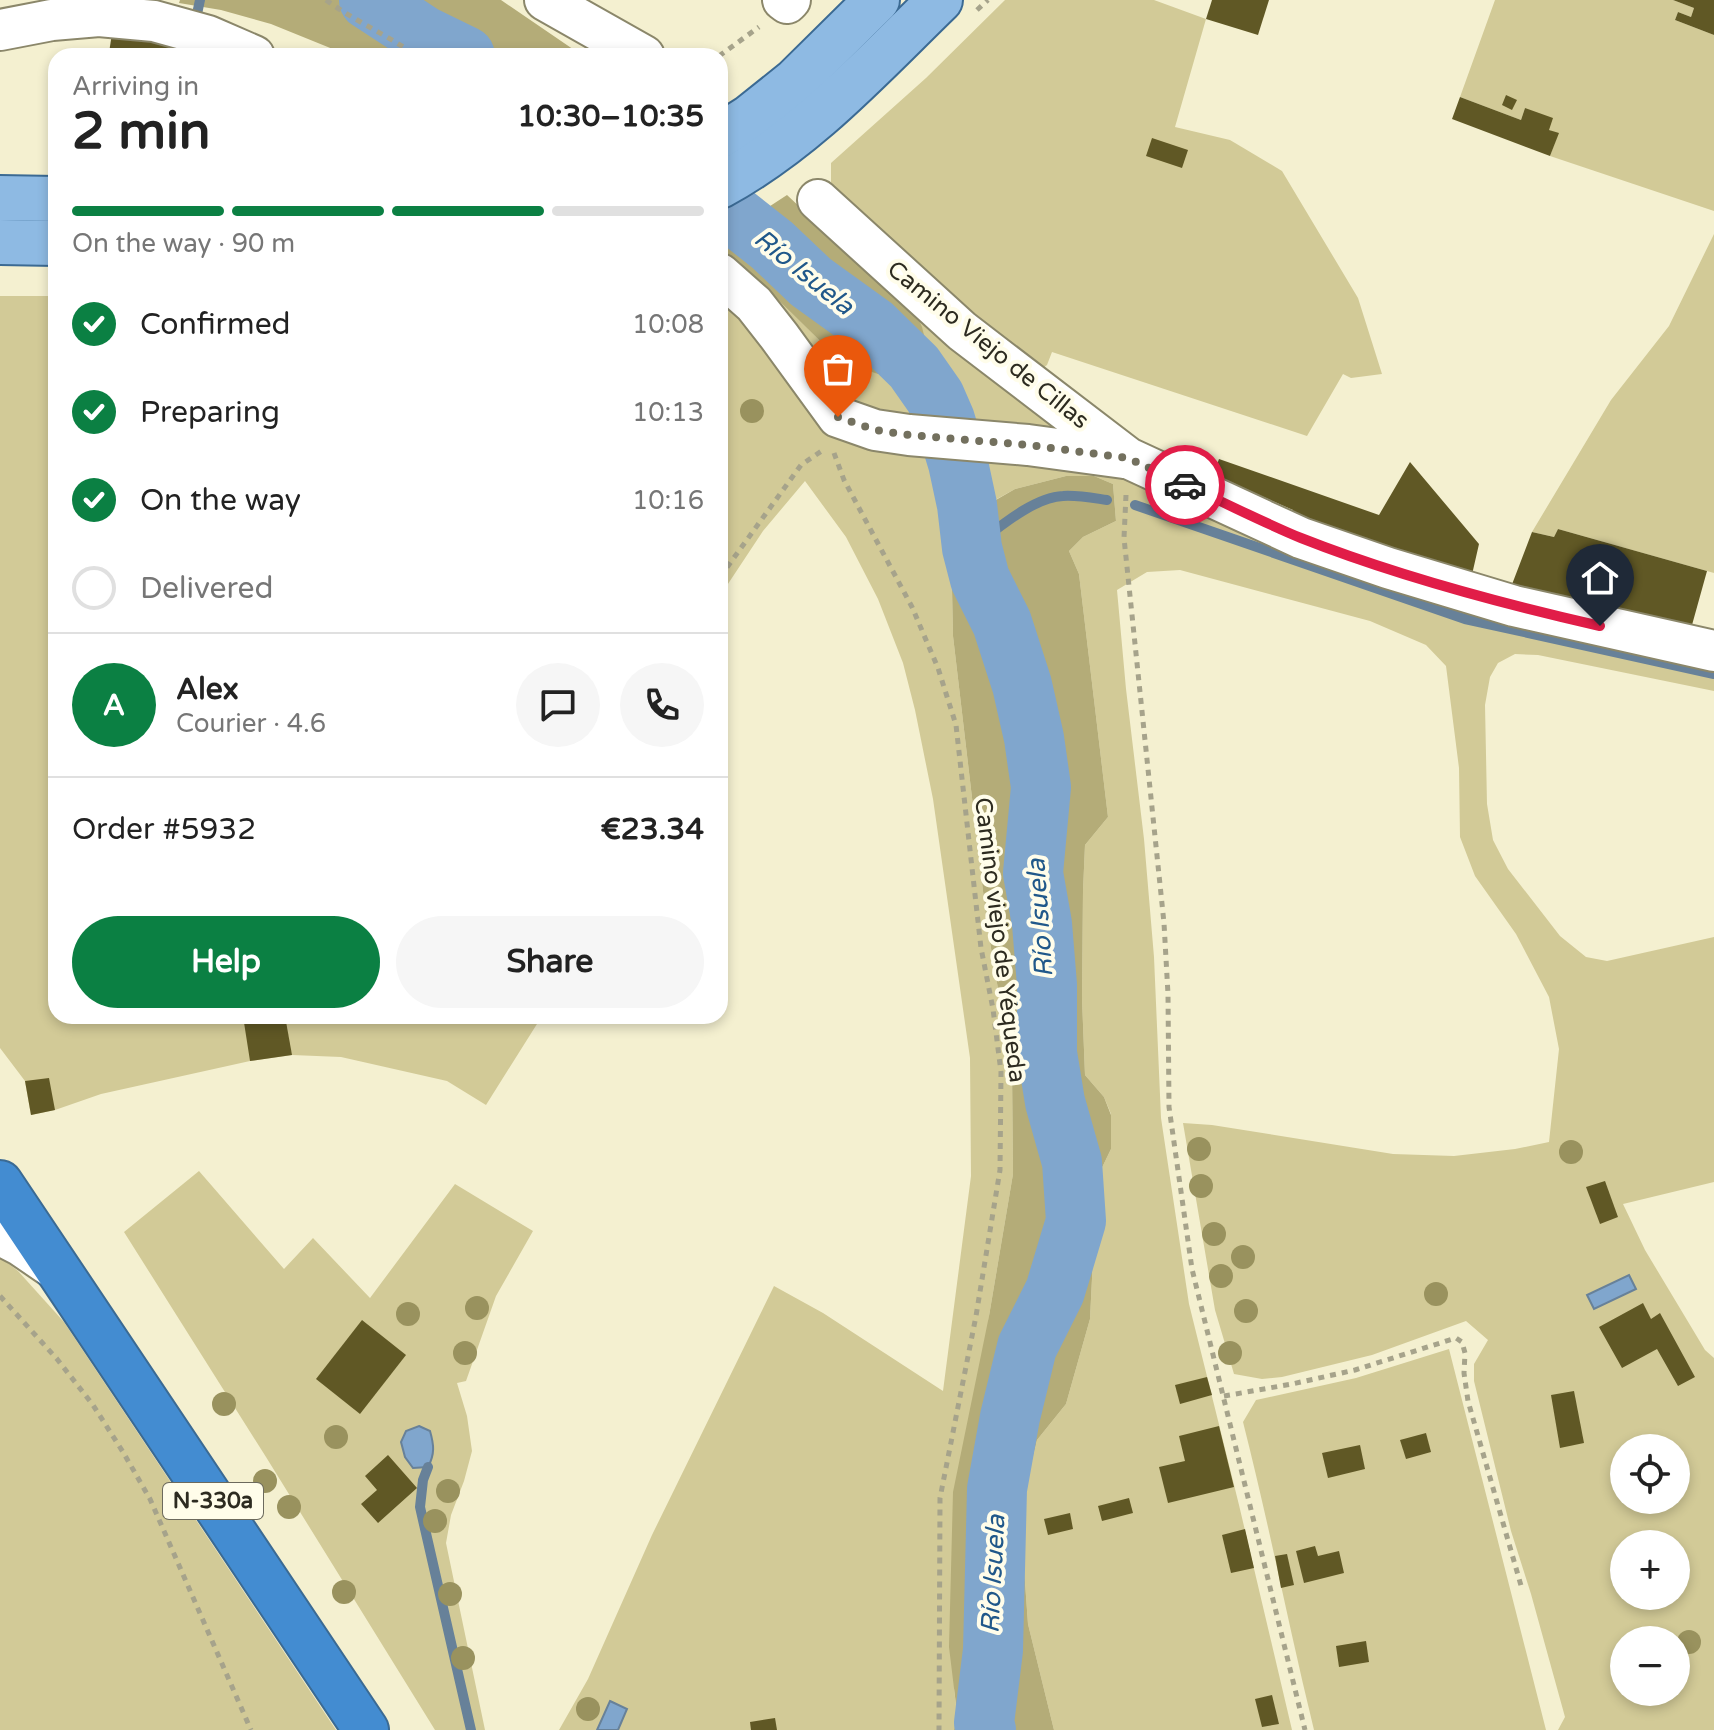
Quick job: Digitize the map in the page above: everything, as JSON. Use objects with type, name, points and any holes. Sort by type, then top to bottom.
[{"type":"highway","name":"N-330a","points":[[0,1183],[366,1730]]},
{"type":"main road","points":[[728,131],[795,81],[877,0]]},
{"type":"main road","points":[[728,182],[775,152],[822,115],[940,0]]},
{"type":"main road","points":[[0,198],[48,199]]},
{"type":"main road","points":[[0,242],[48,243]]},
{"type":"street","points":[[545,0],[630,48]]},
{"type":"street","points":[[0,30],[52,20],[99,16],[154,21],[208,36],[236,48]]},
{"type":"street","name":"Camino Viejo de Cillas","points":[[818,200],[962,331],[1128,458],[1301,538],[1388,568],[1514,606],[1714,651]]},
{"type":"street","points":[[728,281],[754,304],[838,417],[875,430],[909,435],[1028,445],[1128,458]]},
{"type":"street","points":[[0,1235],[59,1272]]},
{"type":"path","points":[[326,0],[406,48]]},
{"type":"path","points":[[728,50],[767,22],[786,1]]},
{"type":"path","name":"Camino viejo de Yéqueda","points":[[728,566],[801,465],[831,445],[844,480],[917,619],[938,668],[956,725],[981,948],[1001,1072],[1000,1170],[976,1316],[940,1498],[939,1730]]},
{"type":"path","points":[[1128,458],[1124,538],[1164,923],[1169,1107],[1192,1269],[1305,1730]]},
{"type":"path","points":[[0,1296],[57,1359],[93,1405],[123,1452],[150,1499],[251,1730]]},
{"type":"path","points":[[1224,1396],[1355,1370],[1456,1338],[1462,1342],[1468,1401],[1522,1589]]},
{"type":"shaded area","points":[[180,0],[501,0],[571,48],[330,48],[271,24],[221,10],[179,3]]},
{"type":"shaded area","points":[[1005,0],[1154,0],[1206,19],[1175,127],[1230,140],[1282,171],[1358,298],[1382,374],[1351,378],[1343,374],[1307,436],[1052,352],[1047,365],[1040,370],[920,281],[831,186],[831,163],[926,78]]},
{"type":"shaded area","points":[[1495,0],[1673,0],[1694,8],[1691,17],[1678,12],[1675,20],[1714,35],[1714,211],[1550,156],[1558,134],[1549,130],[1525,108],[1521,120],[1460,97]]},
{"type":"shaded area","points":[[787,195],[818,224],[906,292],[922,327],[930,359],[878,374],[860,368],[819,340],[756,278],[728,258],[728,230]]},
{"type":"shaded area","points":[[1714,234],[1714,573],[1558,529],[1554,537],[1532,532],[1611,400],[1669,326]]},
{"type":"shaded area","points":[[728,258],[756,278],[819,340],[906,292],[1144,483],[1714,661],[1714,691],[1538,655],[1515,654],[1498,663],[1490,677],[1485,705],[1487,804],[1493,840],[1508,869],[1560,936],[1586,957],[1607,961],[1714,937],[1714,1182],[1623,1204],[1645,1250],[1705,1350],[1714,1358],[1714,1730],[1558,1730],[1565,1717],[1511,1531],[1474,1381],[1474,1364],[1488,1340],[1466,1321],[1372,1355],[1282,1377],[1262,1379],[1234,1374],[1215,1310],[1183,1123],[1393,1154],[1454,1156],[1515,1149],[1549,1142],[1559,1049],[1549,997],[1516,934],[1475,876],[1460,837],[1459,768],[1446,666],[1426,645],[1370,621],[1180,570],[1147,572],[1117,590],[1154,957],[1161,1118],[1189,1304],[1292,1730],[1054,1730],[1028,1624],[1020,1512],[1037,1440],[1066,1404],[1090,1319],[1097,1178],[1111,1149],[1111,1114],[1104,1097],[1085,1075],[1082,999],[1085,845],[1108,817],[1079,574],[1069,551],[1083,537],[1116,521],[1113,484],[1094,476],[1066,476],[1015,489],[986,505],[946,535],[953,636],[987,925],[1012,1070],[1013,1174],[989,1316],[954,1689],[957,1713],[954,1730],[559,1730],[588,1679],[652,1535],[774,1286],[823,1313],[943,1391],[971,1176],[970,1058],[933,799],[903,663],[878,599],[846,537],[805,481],[763,531],[728,584]]},
{"type":"shaded area","points":[[0,296],[48,296],[48,1024],[537,1024],[486,1105],[447,1081],[341,1057],[292,1055],[250,1061],[101,1094],[31,1115],[25,1081],[0,1048]]},
{"type":"shaded area","points":[[1066,476],[1094,476],[1113,484],[1116,521],[1083,537],[1069,551],[1079,574],[1108,817],[1085,845],[1082,999],[1085,1075],[1104,1097],[1111,1115],[1111,1149],[1097,1178],[1090,1319],[1066,1404],[1037,1440],[1020,1512],[1028,1624],[1054,1730],[954,1730],[957,1713],[949,1647],[953,1492],[989,1316],[1013,1174],[1012,1070],[987,925],[953,636],[946,534],[1015,489]]},
{"type":"shaded area","points":[[199,1171],[284,1269],[313,1238],[370,1298],[455,1184],[533,1231],[496,1296],[466,1381],[457,1383],[467,1416],[472,1451],[451,1515],[446,1543],[485,1730],[435,1730],[124,1232]]},
{"type":"shaded area","points":[[0,1257],[18,1271],[64,1322],[336,1730],[0,1730]]},
{"type":"shaded area","points":[[1449,1349],[1546,1730],[1314,1730],[1243,1422],[1256,1400],[1356,1378]]},
{"type":"water","points":[[1629,1275],[1636,1289],[1594,1309],[1587,1295]]},
{"type":"water","points":[[419,1426],[430,1431],[433,1454],[428,1467],[413,1468],[405,1457],[401,1442],[406,1431]]},
{"type":"water","points":[[610,1701],[627,1709],[618,1730],[597,1730]]},
{"type":"building","points":[[1212,0],[1269,0],[1258,35],[1206,19]]},
{"type":"building","points":[[1673,0],[1714,0],[1714,35],[1675,20],[1678,12],[1691,17],[1694,8]]},
{"type":"building","points":[[112,33],[207,44],[206,48],[110,48]]},
{"type":"building","points":[[1506,95],[1517,100],[1512,110],[1502,105]]},
{"type":"building","points":[[1460,97],[1521,120],[1525,108],[1553,118],[1549,130],[1559,133],[1550,156],[1452,119]]},
{"type":"building","points":[[1152,138],[1188,150],[1182,168],[1146,156]]},
{"type":"building","points":[[1219,459],[1379,515],[1410,462],[1479,544],[1471,579],[1291,513],[1293,510],[1213,475]]},
{"type":"building","points":[[1558,529],[1707,571],[1692,625],[1511,587],[1532,532],[1554,537]]},
{"type":"building","points":[[244,1024],[286,1024],[292,1055],[250,1061]]},
{"type":"building","points":[[49,1078],[55,1110],[31,1115],[25,1081]]},
{"type":"building","points":[[1605,1181],[1618,1217],[1600,1224],[1586,1187]]},
{"type":"building","points":[[1643,1303],[1651,1319],[1660,1313],[1695,1377],[1678,1386],[1657,1349],[1622,1368],[1599,1327]]},
{"type":"building","points":[[362,1320],[406,1355],[360,1414],[316,1379]]},
{"type":"building","points":[[1207,1377],[1212,1395],[1180,1404],[1175,1385]]},
{"type":"building","points":[[1574,1391],[1584,1443],[1560,1448],[1551,1395]]},
{"type":"building","points":[[1219,1426],[1234,1487],[1168,1503],[1159,1467],[1185,1461],[1179,1436]]},
{"type":"building","points":[[1426,1433],[1431,1452],[1406,1459],[1400,1440]]},
{"type":"building","points":[[1360,1445],[1365,1469],[1328,1478],[1322,1453]]},
{"type":"building","points":[[388,1455],[417,1488],[378,1523],[361,1504],[377,1490],[365,1476]]},
{"type":"building","points":[[1129,1498],[1133,1513],[1102,1521],[1098,1506]]},
{"type":"building","points":[[1070,1513],[1073,1529],[1048,1535],[1044,1519]]},
{"type":"building","points":[[1245,1529],[1254,1568],[1231,1573],[1222,1535]]},
{"type":"building","points":[[1315,1546],[1318,1556],[1339,1551],[1344,1573],[1304,1583],[1296,1551]]},
{"type":"building","points":[[1287,1554],[1294,1585],[1281,1588],[1275,1556]]},
{"type":"building","points":[[1366,1641],[1369,1662],[1339,1667],[1336,1646]]},
{"type":"building","points":[[1272,1695],[1279,1724],[1262,1727],[1255,1699]]},
{"type":"building","points":[[775,1718],[777,1730],[751,1730],[750,1722]]},
{"type":"waterway","points":[[197,14],[200,0]]},
{"type":"waterway","name":"Río Isuela","points":[[369,0],[424,36],[449,48]]},
{"type":"waterway","name":"Río Isuela","points":[[728,210],[772,245],[811,282],[872,326],[914,367],[935,397],[958,463],[980,579],[1002,623],[1022,685],[1034,738],[1041,787],[1033,873],[1042,924],[1047,985],[1047,1053],[1055,1102],[1072,1162],[1076,1221],[1055,1291],[1027,1347],[997,1489],[993,1650],[984,1723],[986,1730]]},
{"type":"waterway","points":[[972,548],[1015,516],[1051,498],[1069,496],[1107,500]]},
{"type":"waterway","points":[[1135,505],[1465,619],[1714,674]]},
{"type":"waterway","points":[[428,1467],[420,1507],[471,1730]]},
{"type":"way so far","points":[[838,417],[875,430],[909,435],[1028,445],[1128,458],[1185,485]]},
{"type":"route","points":[[1185,485],[1301,538],[1388,568],[1514,606],[1600,626]]}]
